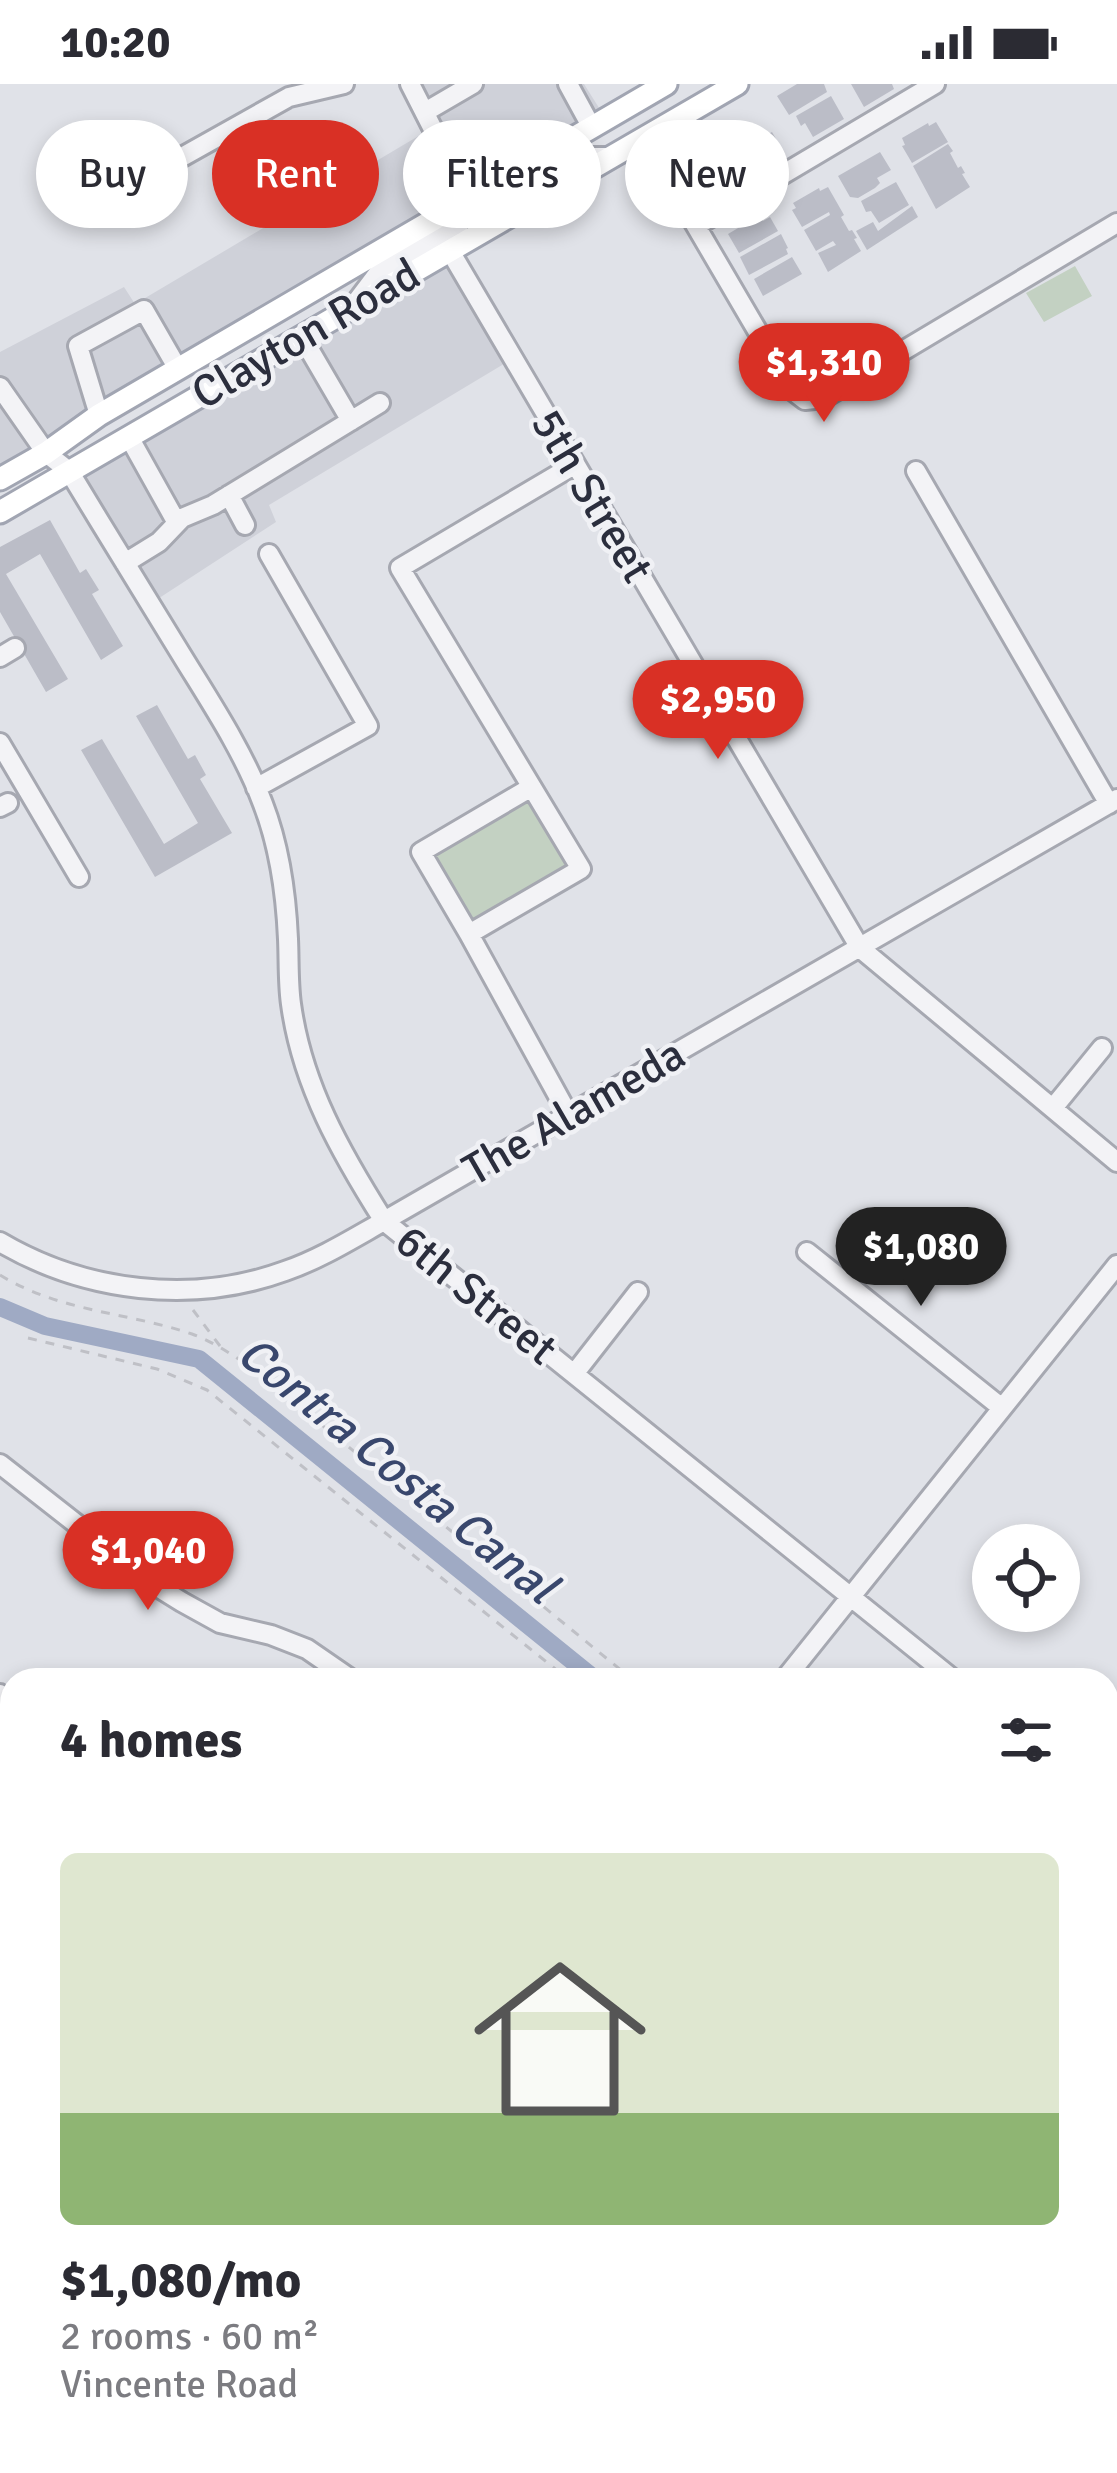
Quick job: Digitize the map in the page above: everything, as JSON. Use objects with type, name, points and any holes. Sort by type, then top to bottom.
[{"type":"main road","name":"Clayton Road","points":[[601,123],[666,84]]},
{"type":"main road","name":"Clayton Road","points":[[676,120],[736,84]]},
{"type":"main road","name":"Clayton Road","points":[[0,512],[625,150]]},
{"type":"main road","name":"Clayton Road","points":[[0,479],[100,415],[422,228]]},
{"type":"street","points":[[188,152],[286,90],[344,84]]},
{"type":"street","points":[[410,84],[428,120]]},
{"type":"street","points":[[424,112],[473,84]]},
{"type":"street","points":[[568,84],[588,120]]},
{"type":"street","points":[[789,171],[935,84]]},
{"type":"street","points":[[601,157],[612,157]]},
{"type":"street","points":[[697,228],[792,390],[805,400],[824,398],[1117,223]]},
{"type":"street","points":[[353,307],[379,272],[456,228]]},
{"type":"street","name":"5th Street","points":[[450,251],[860,948],[1117,1162]]},
{"type":"street","points":[[100,415],[78,346],[144,310],[178,369]]},
{"type":"street","points":[[302,337],[351,421]]},
{"type":"street","name":"6th Street","points":[[0,387],[46,453],[68,471],[224,724],[256,788],[276,845],[285,895],[291,1001],[304,1064],[322,1114],[384,1221],[939,1668]]},
{"type":"street","points":[[125,562],[159,542],[182,518],[229,496],[380,403]]},
{"type":"street","points":[[129,436],[177,524]]},
{"type":"street","points":[[469,934],[581,869],[400,568],[574,465]]},
{"type":"street","points":[[916,471],[1113,802]]},
{"type":"street","points":[[229,496],[245,525]]},
{"type":"street","points":[[256,788],[368,727],[269,554]]},
{"type":"street","points":[[0,743],[79,877]]},
{"type":"street","points":[[530,788],[421,852],[568,1114]]},
{"type":"street","name":"The Alameda","points":[[0,1243],[98,1281],[136,1289],[201,1291],[284,1272],[334,1250],[1113,802]]},
{"type":"street","points":[[1053,1108],[1102,1048]]},
{"type":"street","points":[[807,1252],[1002,1408]]},
{"type":"street","points":[[794,1668],[1117,1265]]},
{"type":"street","points":[[574,1374],[638,1292]]},
{"type":"street","points":[[0,1464],[182,1602],[220,1623],[307,1649],[335,1668]]},
{"type":"path","points":[[0,1274],[56,1302],[192,1334],[220,1347],[251,1367],[618,1668]]},
{"type":"path","points":[[178,1291],[220,1347]]},
{"type":"path","points":[[28,1338],[157,1369],[207,1390],[554,1668]]},
{"type":"shaded area","points":[[422,84],[584,84],[606,119],[428,120],[413,90]]},
{"type":"shaded area","points":[[403,145],[403,228],[423,228],[0,479],[0,352],[124,287],[135,304],[263,228],[379,228],[379,159]]},
{"type":"shaded area","points":[[450,251],[512,359],[269,505],[276,522],[150,604],[69,471]]},
{"type":"green space","points":[[1075,266],[1092,296],[1044,322],[1026,293]]},
{"type":"green space","points":[[530,788],[581,869],[469,934],[421,852]]},
{"type":"building","points":[[797,84],[824,84],[827,92],[789,115],[777,96]]},
{"type":"building","points":[[851,84],[892,84],[894,89],[864,107]]},
{"type":"building","points":[[831,96],[844,119],[813,137],[796,116]]},
{"type":"building","points":[[936,122],[948,142],[912,163],[902,138]]},
{"type":"building","points":[[948,144],[970,187],[936,209],[913,166]]},
{"type":"building","points":[[880,152],[891,170],[877,178],[880,183],[875,188],[858,198],[850,197],[838,176]]},
{"type":"building","points":[[896,182],[909,205],[879,223],[861,201]]},
{"type":"building","points":[[828,187],[861,251],[828,272],[818,253],[836,245],[833,241],[816,251],[804,230],[829,212],[802,227],[792,210],[796,208],[793,203]]},
{"type":"building","points":[[912,206],[918,217],[867,250],[856,231],[873,222],[878,231]]},
{"type":"building","points":[[738,228],[778,231],[739,253],[728,234]]},
{"type":"building","points":[[781,234],[788,254],[749,275],[740,257]]},
{"type":"building","points":[[792,257],[802,274],[763,296],[754,279]]},
{"type":"building","points":[[50,520],[80,573],[86,569],[99,590],[92,594],[123,646],[101,660],[40,554],[6,574],[68,679],[46,692],[0,612],[0,547]]},
{"type":"building","points":[[157,705],[188,759],[195,755],[206,775],[200,779],[232,833],[155,877],[81,750],[102,739],[164,844],[198,823],[136,716]]},
{"type":"waterway","name":"Contra Costa Canal","points":[[0,1307],[45,1326],[199,1359],[581,1668]]}]
